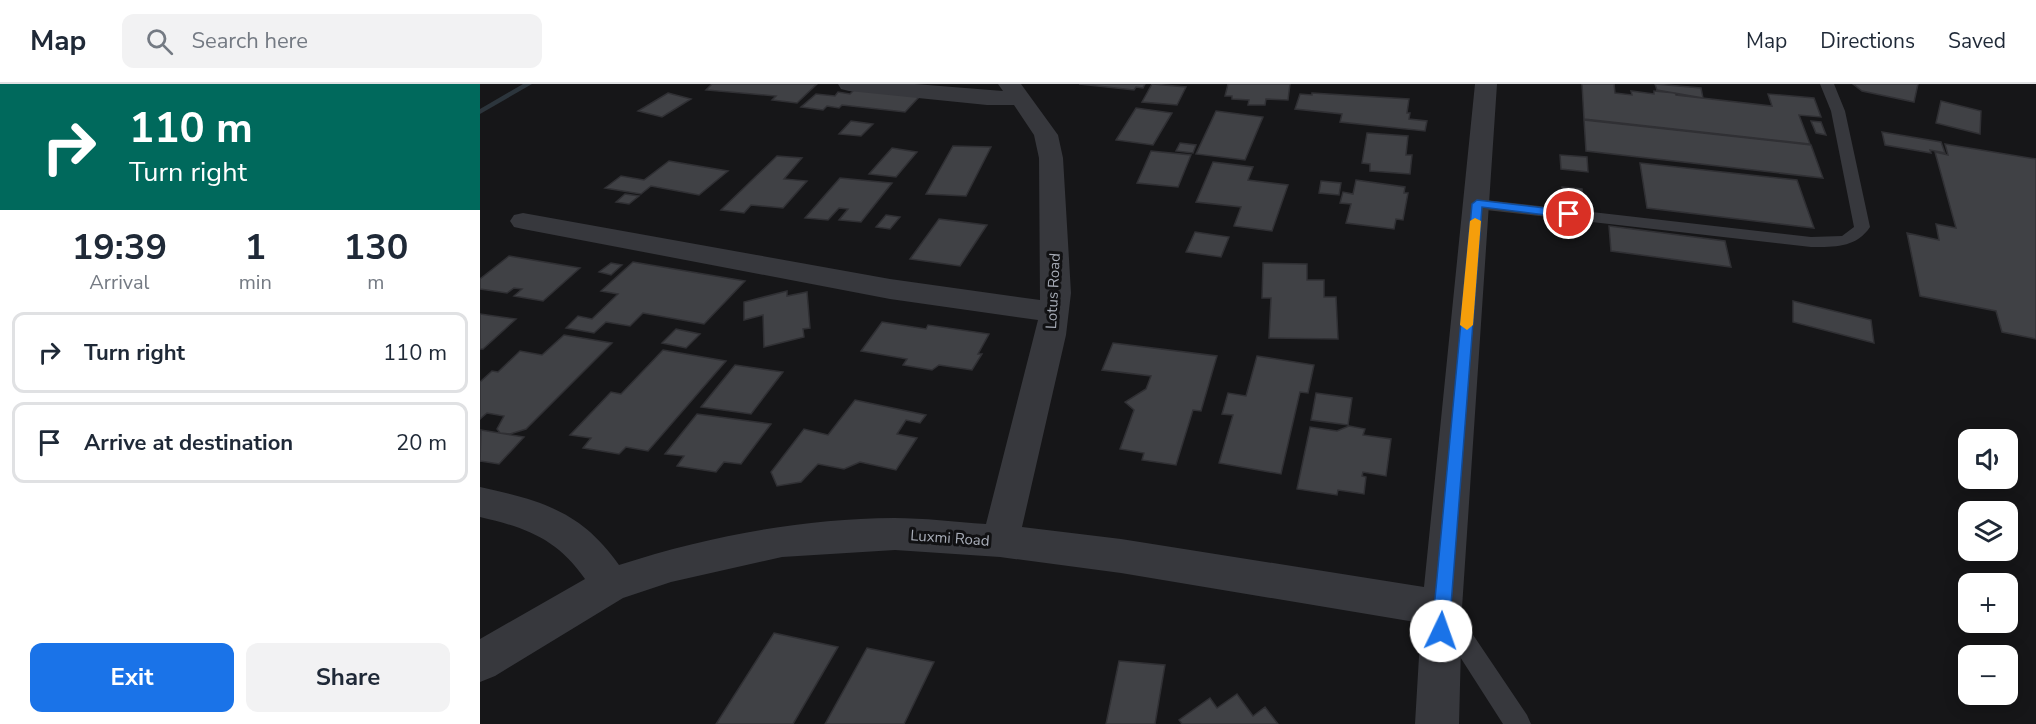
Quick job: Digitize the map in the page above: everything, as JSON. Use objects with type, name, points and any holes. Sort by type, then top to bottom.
[{"type":"street","points":[[849,84],[987,98],[1015,91]]},
{"type":"street","points":[[1437,724],[1442,608],[1486,84]]},
{"type":"street","name":"Lotus Road","points":[[1000,541],[1051,335],[1056,293],[1051,158],[1046,135],[1015,91]]},
{"type":"street","points":[[523,222],[890,289],[1054,312]]},
{"type":"street","points":[[480,502],[528,513],[564,529],[594,558],[611,585]]},
{"type":"street","name":"Luxmi Road","points":[[480,662],[611,585],[671,565],[782,541],[896,534],[1000,541],[1120,556],[1442,608]]},
{"type":"lane","points":[[1477,204],[1811,242],[1848,240],[1858,235],[1862,227],[1838,111],[1827,84]]},
{"type":"lane","points":[[1442,608],[1518,724]]},
{"type":"building","points":[[712,84],[817,84],[797,103],[772,100],[776,96],[706,90]]},
{"type":"building","points":[[1079,84],[1145,84],[1143,88],[1136,87],[1134,90]]},
{"type":"building","points":[[1152,84],[1186,87],[1177,105],[1142,102]]},
{"type":"building","points":[[1228,84],[1290,84],[1288,100],[1266,99],[1265,105],[1248,105],[1249,100],[1232,99],[1232,96],[1225,96]]},
{"type":"building","points":[[1582,84],[1614,84],[1615,93],[1632,95],[1631,91],[1654,94],[1654,91],[1772,106],[1768,94],[1814,98],[1821,117],[1799,115],[1810,144],[1584,119]]},
{"type":"building","points":[[1655,84],[1701,88],[1703,98],[1657,90]]},
{"type":"building","points":[[1853,84],[1918,84],[1914,102],[1862,91]]},
{"type":"building","points":[[856,88],[920,96],[905,112],[842,105],[839,108],[827,106],[823,110],[801,107],[816,94],[835,96],[838,92],[850,94]]},
{"type":"building","points":[[668,93],[691,99],[662,117],[638,111]]},
{"type":"building","points":[[1312,93],[1409,99],[1407,113],[1410,113],[1409,119],[1427,121],[1425,131],[1340,122],[1342,114],[1295,109],[1300,94],[1312,95]]},
{"type":"building","points":[[1941,101],[1981,111],[1980,134],[1936,123]]},
{"type":"building","points":[[1136,108],[1172,113],[1153,145],[1116,140]]},
{"type":"building","points":[[1216,111],[1263,117],[1245,160],[1196,154]]},
{"type":"building","points":[[1584,120],[1811,145],[1823,178],[1586,151]]},
{"type":"building","points":[[851,121],[873,124],[861,136],[839,134]]},
{"type":"building","points":[[1811,121],[1821,122],[1826,135],[1816,133]]},
{"type":"building","points":[[1882,132],[1941,142],[1945,153],[1930,150],[1931,153],[1885,145]]},
{"type":"building","points":[[1367,133],[1408,136],[1406,155],[1412,155],[1410,174],[1370,171],[1370,164],[1362,163]]},
{"type":"building","points":[[1180,143],[1196,145],[1193,153],[1176,151]]},
{"type":"building","points":[[1945,144],[2036,159],[2036,339],[2002,332],[1996,311],[1920,296],[1907,233],[1939,240],[1936,224],[1956,228],[1935,152],[1948,155]]},
{"type":"building","points":[[953,146],[991,147],[966,196],[926,194]]},
{"type":"building","points":[[892,148],[917,152],[896,177],[869,174]]},
{"type":"building","points":[[1151,151],[1191,155],[1178,187],[1137,183]]},
{"type":"building","points":[[1560,155],[1587,157],[1588,172],[1561,169]]},
{"type":"building","points":[[777,156],[802,158],[784,179],[807,181],[783,208],[751,205],[744,213],[721,210]]},
{"type":"building","points":[[669,161],[728,171],[699,195],[651,186],[641,194],[605,188],[621,176],[644,180]]},
{"type":"building","points":[[1213,162],[1253,167],[1248,180],[1288,185],[1272,231],[1234,226],[1241,207],[1196,202]]},
{"type":"building","points":[[1640,163],[1797,180],[1814,228],[1647,208]]},
{"type":"building","points":[[840,178],[892,183],[861,222],[839,220],[848,209],[839,208],[828,220],[805,218]]},
{"type":"building","points":[[1356,180],[1405,187],[1404,193],[1408,193],[1403,220],[1396,219],[1394,229],[1346,223],[1351,204],[1340,203],[1343,192],[1353,194]]},
{"type":"building","points":[[1321,181],[1341,183],[1339,195],[1319,193]]},
{"type":"building","points":[[1562,187],[1582,189],[1584,205],[1563,203]]},
{"type":"building","points":[[625,194],[639,196],[629,204],[616,202]]},
{"type":"building","points":[[886,215],[900,217],[890,229],[876,227]]},
{"type":"building","points":[[939,219],[987,225],[960,266],[910,259]]},
{"type":"building","points":[[1609,226],[1725,241],[1731,267],[1611,251]]},
{"type":"building","points":[[1195,232],[1229,237],[1221,257],[1186,252]]},
{"type":"building","points":[[509,256],[580,268],[543,301],[514,296],[522,289],[514,288],[507,293],[480,289],[480,279]]},
{"type":"building","points":[[633,262],[745,281],[704,324],[643,313],[630,326],[606,322],[594,333],[566,328],[578,316],[592,319],[618,294],[601,291]]},
{"type":"building","points":[[611,263],[622,265],[611,275],[599,272]]},
{"type":"building","points":[[1263,263],[1307,264],[1307,280],[1324,280],[1324,297],[1336,297],[1338,339],[1269,338],[1271,298],[1262,298]]},
{"type":"building","points":[[787,291],[787,296],[807,292],[810,328],[803,329],[804,337],[764,347],[763,315],[744,320],[744,302]]},
{"type":"building","points":[[1793,301],[1871,320],[1874,343],[1793,322]]},
{"type":"building","points":[[480,314],[516,319],[483,349],[480,349]]},
{"type":"building","points":[[882,322],[926,329],[928,325],[989,334],[978,354],[982,354],[972,370],[939,365],[932,370],[903,365],[907,359],[861,351]]},
{"type":"building","points":[[676,329],[700,334],[686,348],[662,343]]},
{"type":"building","points":[[564,335],[612,343],[526,429],[510,434],[500,433],[497,429],[504,416],[487,413],[480,419],[480,382],[492,371],[498,372],[520,351],[542,355]]},
{"type":"building","points":[[1113,343],[1217,356],[1201,411],[1193,410],[1176,465],[1142,460],[1144,453],[1120,449],[1134,410],[1125,402],[1146,389],[1151,376],[1102,370]]},
{"type":"building","points":[[663,350],[726,361],[648,451],[626,447],[619,454],[583,448],[591,438],[570,435],[611,392],[621,394]]},
{"type":"building","points":[[1257,356],[1314,365],[1308,393],[1300,392],[1281,474],[1219,463],[1233,415],[1222,414],[1228,393],[1246,396]]},
{"type":"building","points":[[735,365],[783,372],[751,414],[701,407]]},
{"type":"building","points":[[1316,393],[1352,398],[1348,425],[1311,420]]},
{"type":"building","points":[[855,400],[926,415],[920,423],[906,420],[897,434],[917,438],[896,470],[860,462],[844,469],[818,464],[801,482],[777,486],[771,472],[804,429],[828,435]]},
{"type":"building","points":[[697,414],[771,424],[741,464],[724,462],[716,472],[677,466],[684,456],[665,454]]},
{"type":"building","points":[[1349,426],[1365,429],[1363,435],[1391,439],[1386,476],[1363,472],[1362,476],[1366,477],[1364,494],[1338,490],[1337,495],[1297,489],[1310,427],[1337,431]]},
{"type":"building","points":[[481,430],[524,437],[499,464],[480,461]]},
{"type":"building","points":[[774,633],[838,647],[793,724],[716,724]]},
{"type":"building","points":[[867,648],[934,662],[904,724],[825,724]]},
{"type":"building","points":[[1119,661],[1165,665],[1155,724],[1106,724]]},
{"type":"building","points":[[1237,694],[1253,716],[1265,707],[1278,724],[1182,724],[1179,720],[1210,698],[1217,708]]},
{"type":"waterway","points":[[480,112],[528,84]]},
{"type":"slow traffic","points":[[1467,325],[1475,221]]},
{"type":"route","points":[[1441,631],[1477,204],[1569,214]]}]
